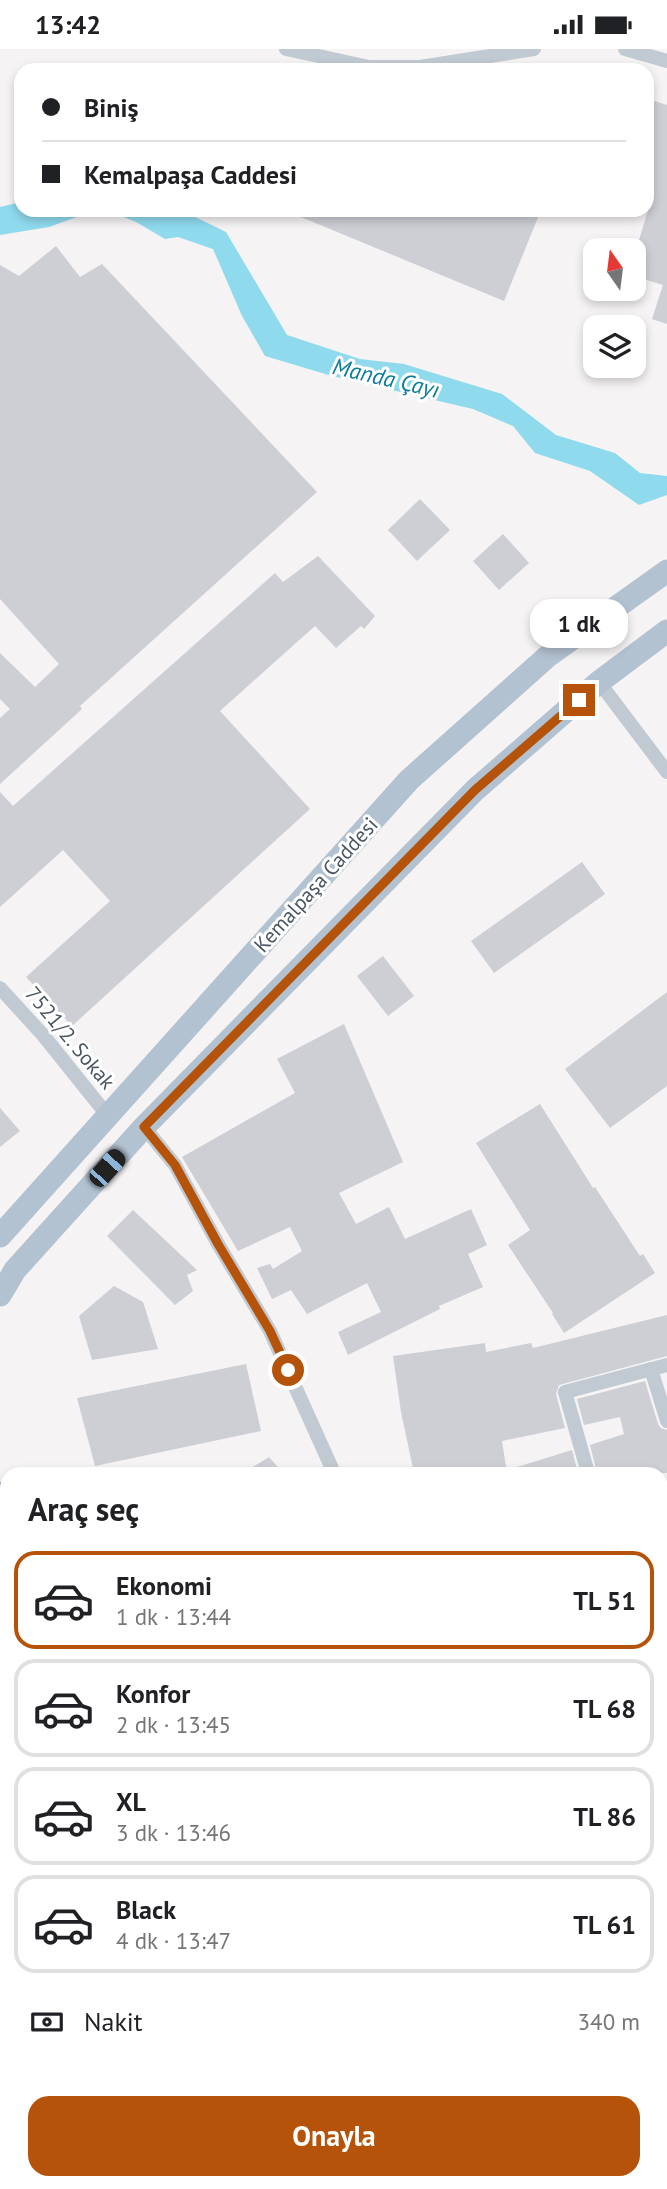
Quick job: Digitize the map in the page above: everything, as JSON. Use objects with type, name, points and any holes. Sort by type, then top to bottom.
[{"type":"main road","name":"Kemalpaşa Caddesi","points":[[0,1236],[409,780],[548,656],[667,571]]},
{"type":"main road","name":"Kemalpaşa Caddesi","points":[[0,1295],[15,1271],[144,1127],[475,790],[599,682],[667,631]]},
{"type":"street","points":[[286,49],[351,63]]},
{"type":"street","points":[[445,63],[534,49]]},
{"type":"street","points":[[625,49],[667,61]]},
{"type":"street","points":[[599,682],[667,772]]},
{"type":"street","name":"7521/2. Sokak","points":[[0,988],[43,1035],[108,1116]]},
{"type":"street","points":[[144,1127],[175,1165],[270,1331],[331,1467]]},
{"type":"street","points":[[586,1467],[565,1392],[667,1365]]},
{"type":"street","points":[[651,1369],[667,1421]]},
{"type":"water","points":[[14,204],[14,217],[77,217],[49,227],[0,235],[0,207]]},
{"type":"water","name":"Manda Çayı","points":[[124,217],[195,217],[226,232],[287,335],[360,359],[404,364],[502,394],[556,435],[615,453],[640,473],[667,476],[667,495],[639,505],[590,471],[535,453],[513,426],[473,409],[332,376],[265,356],[242,316],[213,249],[178,237],[165,239]]},
{"type":"building","points":[[654,101],[667,105],[667,324],[652,319],[663,285],[646,280],[646,238],[640,238],[646,217],[654,217]]},
{"type":"building","points":[[301,217],[538,217],[504,301]]},
{"type":"building","points":[[56,246],[80,277],[102,264],[317,492],[80,706],[82,709],[0,784],[0,718],[10,709],[0,699],[0,653],[35,687],[59,664],[0,599],[0,265],[19,276]]},
{"type":"building","points":[[420,499],[450,530],[417,561],[388,530]]},
{"type":"building","points":[[503,534],[529,563],[499,590],[473,561]]},
{"type":"building","points":[[318,556],[375,616],[364,629],[361,626],[336,648],[315,626],[220,711],[310,809],[72,1026],[26,977],[110,901],[63,850],[0,907],[0,792],[13,806],[275,573],[283,582]]},
{"type":"building","points":[[582,862],[605,894],[494,973],[471,941]]},
{"type":"building","points":[[383,956],[414,996],[388,1016],[357,976]]},
{"type":"building","points":[[667,992],[667,1086],[610,1128],[565,1069]]},
{"type":"building","points":[[344,1024],[403,1162],[339,1193],[356,1224],[389,1207],[405,1239],[471,1209],[487,1245],[468,1254],[483,1287],[439,1306],[440,1309],[348,1355],[338,1332],[381,1312],[367,1283],[307,1314],[291,1290],[272,1299],[257,1268],[270,1264],[273,1269],[302,1251],[290,1227],[238,1251],[182,1157],[295,1093],[277,1059]]},
{"type":"building","points":[[540,1104],[593,1188],[595,1187],[640,1256],[643,1254],[655,1273],[564,1333],[508,1245],[530,1230],[476,1143]]},
{"type":"building","points":[[0,1108],[20,1131],[0,1147]]},
{"type":"building","points":[[133,1210],[197,1270],[187,1275],[193,1291],[175,1305],[107,1236]]},
{"type":"building","points":[[114,1286],[143,1302],[158,1349],[92,1360],[79,1316]]},
{"type":"building","points":[[667,1315],[667,1356],[559,1385],[556,1394],[565,1428],[502,1441],[506,1467],[413,1467],[393,1356],[485,1343],[486,1352],[531,1343],[533,1348]]},
{"type":"building","points":[[246,1364],[261,1431],[95,1466],[77,1398]]},
{"type":"building","points":[[645,1381],[658,1424],[667,1430],[667,1467],[596,1467],[590,1445],[624,1434],[620,1417],[584,1425],[577,1399]]},
{"type":"building","points":[[572,1450],[576,1467],[517,1467]]},
{"type":"building","points":[[269,1457],[278,1467],[253,1467]]},
{"type":"route","points":[[288,1370],[270,1331],[175,1165],[144,1127],[475,790],[579,700]]}]
